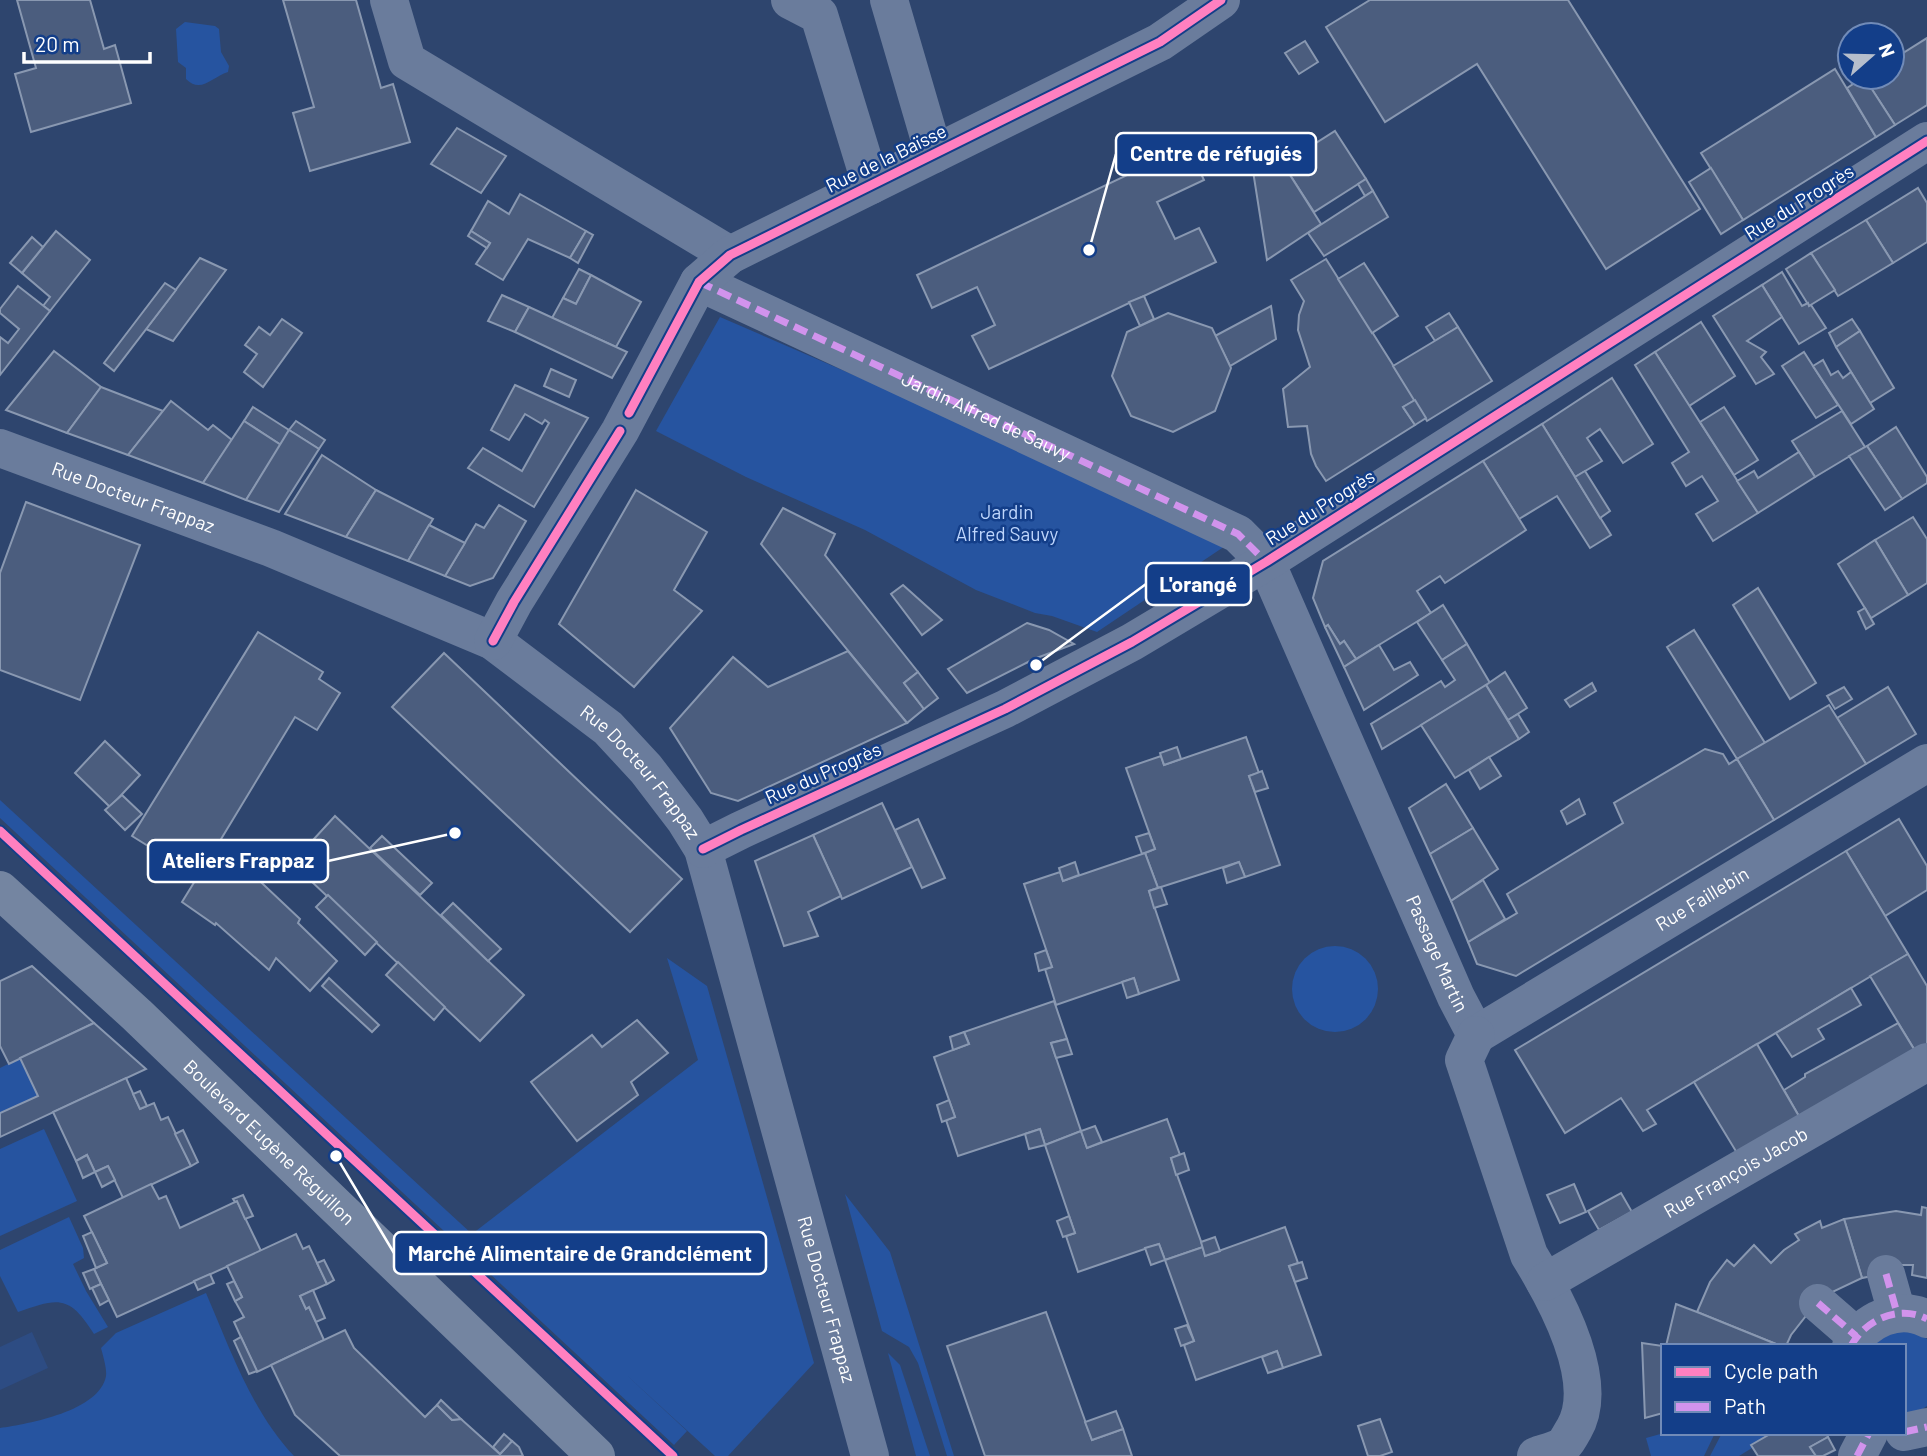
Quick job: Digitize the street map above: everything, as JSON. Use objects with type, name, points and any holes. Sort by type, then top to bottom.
[{"type":"main road","name":"Boulevard Eugène Réguillon","points":[[0,890],[138,1016],[596,1456]]},
{"type":"street","points":[[389,0],[407,61],[730,255]]},
{"type":"street","points":[[790,0],[819,15],[871,185]]},
{"type":"street","points":[[889,0],[934,154]]},
{"type":"street","name":"Rue de la Baïsse","points":[[493,641],[624,422],[699,282],[730,255],[1160,41],[1221,0]]},
{"type":"street","name":"Rue du Progrès","points":[[703,849],[1005,709],[1132,642],[1266,562],[1927,141]]},
{"type":"street","name":"Jardin Alfred de Sauvy","points":[[699,282],[1238,534],[1266,562]]},
{"type":"street","name":"Rue Docteur Frappaz","points":[[0,448],[271,548],[493,641],[608,728],[654,779],[703,849],[870,1456]]},
{"type":"street","name":"Passage Martin","points":[[1266,562],[1451,984],[1476,1035],[1464,1060],[1529,1255],[1545,1282],[1574,1348],[1582,1379],[1583,1402],[1577,1424],[1564,1446],[1536,1456]]},
{"type":"street","name":"Rue Faillebin","points":[[1476,1035],[1927,763]]},
{"type":"street","name":"Rue François Jacob","points":[[1545,1282],[1927,1062]]},
{"type":"street","points":[[1818,1303],[1854,1341],[1874,1321],[1912,1316],[1886,1274]]},
{"type":"street","points":[[1906,1432],[1927,1427]]},
{"type":"street","points":[[1857,1456],[1868,1435]]},
{"type":"green space","points":[[185,22],[215,26],[219,29],[221,52],[229,66],[228,72],[202,85],[186,79],[186,68],[178,62],[176,29]]},
{"type":"green space","name":"Jardin Alfred Sauvy","points":[[720,317],[1234,540],[1097,632],[1052,616],[1035,613],[976,590],[865,530],[746,477],[656,431]]},
{"type":"green space","points":[[0,800],[472,1234],[698,1060],[667,958],[707,986],[814,1363],[728,1456],[715,1456],[621,1370],[687,1431],[674,1445],[0,818]]},
{"type":"green space","points":[[1335,946],[1352,949],[1366,958],[1375,972],[1378,989],[1375,1006],[1366,1020],[1352,1029],[1335,1032],[1318,1029],[1304,1020],[1295,1006],[1292,989],[1295,972],[1304,958],[1318,949]]},
{"type":"green space","points":[[20,1058],[38,1096],[0,1113],[0,1068]]},
{"type":"green space","points":[[44,1129],[77,1201],[0,1236],[0,1149]]},
{"type":"green space","points":[[845,1194],[890,1252],[954,1456],[947,1456],[918,1363],[909,1347],[882,1331]]},
{"type":"green space","points":[[69,1217],[83,1248],[84,1258],[73,1264],[108,1327],[94,1334],[77,1312],[62,1303],[43,1304],[18,1312],[0,1276],[0,1250]]},
{"type":"green space","points":[[206,1293],[254,1400],[279,1439],[294,1456],[0,1456],[0,1428],[61,1414],[91,1398],[101,1388],[106,1373],[101,1348],[116,1333]]},
{"type":"green space","points":[[1896,1328],[1927,1339],[1927,1406],[1906,1415],[1906,1344],[1867,1344]]},
{"type":"green space","points":[[888,1353],[900,1365],[930,1456],[916,1456]]},
{"type":"green space","points":[[1661,1434],[1714,1435],[1704,1456],[1651,1456],[1646,1438]]},
{"type":"green space","points":[[1721,1435],[1768,1435],[1739,1456],[1710,1456]]},
{"type":"shaded area","points":[[32,1332],[48,1368],[0,1390],[0,1347]]},
{"type":"building","points":[[17,0],[90,0],[104,49],[115,45],[131,103],[31,132],[15,74],[36,68]]},
{"type":"building","points":[[283,0],[356,0],[381,88],[393,84],[410,142],[310,171],[293,113],[314,107]]},
{"type":"building","points":[[1370,0],[1568,0],[1700,209],[1606,269],[1477,64],[1385,122],[1326,27]]},
{"type":"building","points":[[1927,38],[1927,105],[1895,125],[1873,91],[1906,91],[1906,51]]},
{"type":"building","points":[[1305,41],[1318,62],[1299,74],[1285,53]]},
{"type":"building","points":[[1835,69],[1836,91],[1848,91],[1876,137],[1743,220],[1701,153]]},
{"type":"building","points":[[1849,91],[1873,91],[1895,125],[1876,137]]},
{"type":"building","points":[[457,128],[506,156],[481,193],[431,164]]},
{"type":"building","points":[[1335,131],[1366,179],[1314,212],[1283,164]]},
{"type":"building","points":[[1188,146],[1204,180],[1157,202],[1175,239],[1199,228],[1216,262],[989,369],[972,336],[995,325],[977,287],[932,308],[917,275]]},
{"type":"building","points":[[1283,164],[1321,224],[1267,260],[1253,171]]},
{"type":"building","points":[[1711,168],[1743,220],[1721,234],[1689,182]]},
{"type":"building","points":[[1366,179],[1373,191],[1365,196],[1358,184]]},
{"type":"building","points":[[1918,188],[1927,203],[1927,242],[1893,263],[1866,220]]},
{"type":"building","points":[[1373,191],[1388,217],[1324,256],[1308,233]]},
{"type":"building","points":[[520,194],[586,231],[570,258],[528,239],[503,280],[476,264],[490,243],[471,231],[488,201],[509,214]]},
{"type":"building","points":[[1866,220],[1893,263],[1838,296],[1811,253]]},
{"type":"building","points":[[56,231],[90,260],[50,311],[43,306],[50,297],[22,273]]},
{"type":"building","points":[[471,231],[490,243],[487,248],[468,236]]},
{"type":"building","points":[[586,231],[593,235],[578,263],[570,258]]},
{"type":"building","points":[[32,237],[43,247],[22,273],[10,263]]},
{"type":"building","points":[[1811,253],[1835,290],[1809,306],[1786,269]]},
{"type":"building","points":[[200,258],[226,270],[173,341],[146,329]]},
{"type":"building","points":[[1326,259],[1415,400],[1403,407],[1415,425],[1326,481],[1311,454],[1307,426],[1288,427],[1283,389],[1310,367],[1298,330],[1304,301],[1291,280]]},
{"type":"building","points":[[1364,263],[1398,316],[1372,333],[1338,279]]},
{"type":"building","points":[[579,269],[591,275],[576,304],[563,298]]},
{"type":"building","points":[[1782,272],[1802,306],[1808,303],[1811,305],[1826,328],[1799,344],[1762,285]]},
{"type":"building","points":[[591,275],[641,302],[616,347],[552,318],[563,298],[576,304]]},
{"type":"building","points":[[165,283],[176,290],[114,371],[104,363]]},
{"type":"building","points":[[1762,285],[1782,317],[1747,341],[1766,352],[1761,357],[1774,374],[1756,384],[1713,316]]},
{"type":"building","points":[[18,286],[50,311],[0,375],[0,337],[8,343],[19,329],[0,313],[0,309]]},
{"type":"building","points":[[502,295],[529,307],[515,332],[488,321]]},
{"type":"building","points":[[1144,296],[1154,319],[1140,326],[1129,302]]},
{"type":"building","points":[[1271,306],[1276,339],[1230,366],[1215,336]]},
{"type":"building","points":[[529,307],[627,352],[612,378],[515,332]]},
{"type":"building","points":[[1168,313],[1212,328],[1231,368],[1215,411],[1173,432],[1131,416],[1112,376],[1127,332]]},
{"type":"building","points":[[1449,313],[1458,327],[1435,341],[1426,327]]},
{"type":"building","points":[[282,319],[302,333],[263,387],[244,372],[257,354],[245,345],[259,327],[270,335]]},
{"type":"building","points":[[1852,319],[1860,331],[1836,347],[1829,333]]},
{"type":"building","points":[[1701,322],[1735,376],[1689,406],[1655,352]]},
{"type":"building","points":[[1458,327],[1492,381],[1427,421],[1393,366]]},
{"type":"building","points":[[1860,331],[1894,388],[1870,403],[1836,347]]},
{"type":"building","points":[[54,351],[101,387],[67,433],[6,410]]},
{"type":"building","points":[[1655,352],[1758,513],[1713,541],[1696,514],[1718,501],[1702,476],[1686,486],[1672,463],[1689,452],[1635,365]]},
{"type":"building","points":[[1804,352],[1838,405],[1816,418],[1782,366]]},
{"type":"building","points":[[1823,360],[1831,375],[1838,371],[1843,378],[1851,372],[1874,409],[1851,424],[1813,366]]},
{"type":"building","points":[[551,369],[576,380],[569,397],[544,386]]},
{"type":"building","points":[[1612,378],[1653,444],[1623,463],[1600,429],[1587,438],[1602,461],[1575,477],[1542,424]]},
{"type":"building","points":[[515,385],[588,418],[534,507],[468,468],[483,448],[522,471],[549,423],[545,420],[542,424],[525,414],[509,440],[491,430]]},
{"type":"building","points":[[101,387],[163,411],[128,455],[67,433]]},
{"type":"building","points":[[1415,400],[1426,418],[1415,425],[1403,407]]},
{"type":"building","points":[[171,401],[208,430],[213,425],[232,440],[203,483],[128,455]]},
{"type":"building","points":[[253,407],[289,430],[281,445],[244,421]]},
{"type":"building","points":[[1724,407],[1758,460],[1734,475],[1700,422]]},
{"type":"building","points":[[1842,411],[1865,447],[1815,477],[1792,441]]},
{"type":"building","points":[[244,421],[281,445],[246,500],[203,483]]},
{"type":"building","points":[[296,421],[325,440],[319,449],[289,430]]},
{"type":"building","points":[[1542,424],[1611,535],[1590,548],[1557,496],[1519,519],[1483,461]]},
{"type":"building","points":[[1896,427],[1927,477],[1927,483],[1902,499],[1867,446]]},
{"type":"building","points":[[289,430],[319,449],[279,512],[246,500]]},
{"type":"building","points":[[1867,446],[1902,499],[1885,510],[1849,456]]},
{"type":"building","points":[[1799,452],[1815,477],[1758,513],[1737,481],[1754,471],[1758,478]]},
{"type":"building","points":[[322,455],[376,490],[346,537],[285,514]]},
{"type":"building","points":[[1483,461],[1526,530],[1445,583],[1440,576],[1417,591],[1431,613],[1356,659],[1344,641],[1340,644],[1328,625],[1325,627],[1313,598],[1323,561]]},
{"type":"building","points":[[1585,471],[1610,511],[1600,518],[1575,477]]},
{"type":"building","points":[[376,490],[433,519],[408,561],[346,537]]},
{"type":"building","points":[[636,490],[707,532],[674,590],[702,611],[634,687],[559,624]]},
{"type":"building","points":[[26,502],[140,545],[80,700],[0,670],[0,573]]},
{"type":"building","points":[[499,505],[526,521],[493,578],[470,586],[445,576],[476,524],[484,528]]},
{"type":"building","points":[[783,508],[835,534],[825,555],[918,672],[904,683],[924,709],[907,723],[761,544]]},
{"type":"building","points":[[1913,517],[1927,539],[1927,583],[1908,595],[1875,540]]},
{"type":"building","points":[[429,525],[465,543],[445,576],[408,561]]},
{"type":"building","points":[[1875,540],[1908,595],[1871,618],[1838,564]]},
{"type":"building","points":[[903,585],[942,620],[922,635],[891,594]]},
{"type":"building","points":[[1758,588],[1816,683],[1790,699],[1733,605]]},
{"type":"building","points":[[1443,605],[1467,644],[1442,660],[1417,622]]},
{"type":"building","points":[[1865,608],[1874,624],[1866,629],[1858,612]]},
{"type":"building","points":[[1027,623],[1049,630],[1074,644],[1034,659],[967,693],[948,669]]},
{"type":"building","points":[[1328,625],[1340,644],[1344,641],[1356,659],[1344,667],[1325,627]]},
{"type":"building","points":[[1694,630],[1765,743],[1737,759],[1667,647]]},
{"type":"building","points":[[258,632],[323,672],[319,679],[340,693],[317,730],[295,717],[198,877],[132,836]]},
{"type":"building","points":[[1467,644],[1490,683],[1382,749],[1371,724],[1441,681],[1445,687],[1455,680],[1442,660]]},
{"type":"building","points":[[1379,645],[1394,670],[1410,662],[1418,675],[1364,710],[1344,667]]},
{"type":"building","points":[[848,651],[907,723],[738,801],[711,793],[670,728],[733,657],[768,687]]},
{"type":"building","points":[[444,653],[682,879],[630,932],[392,707]]},
{"type":"building","points":[[918,672],[938,698],[924,709],[904,683]]},
{"type":"building","points":[[1505,672],[1527,708],[1508,720],[1486,685]]},
{"type":"building","points":[[1592,683],[1596,691],[1570,707],[1565,700]]},
{"type":"building","points":[[1486,685],[1519,739],[1455,778],[1421,725]]},
{"type":"building","points":[[1844,687],[1852,699],[1835,709],[1827,696]]},
{"type":"building","points":[[1888,687],[1916,734],[1866,764],[1837,718]]},
{"type":"building","points":[[1829,705],[1866,764],[1774,820],[1737,759]]},
{"type":"building","points":[[1518,714],[1529,732],[1519,739],[1508,720]]},
{"type":"building","points":[[1246,737],[1259,773],[1249,776],[1280,865],[1245,877],[1239,862],[1158,888],[1145,853],[1155,849],[1126,768],[1161,756],[1164,765]]},
{"type":"building","points":[[105,741],[140,775],[110,807],[75,773]]},
{"type":"building","points":[[1177,747],[1181,759],[1164,765],[1160,753]]},
{"type":"building","points":[[1705,749],[1723,754],[1729,764],[1737,759],[1774,820],[1516,976],[1477,964],[1468,942],[1517,913],[1507,894],[1623,823],[1614,803]]},
{"type":"building","points":[[1489,757],[1501,776],[1480,789],[1469,770]]},
{"type":"building","points":[[1262,771],[1268,788],[1255,792],[1249,776]]},
{"type":"building","points":[[1446,784],[1473,828],[1430,854],[1409,808]]},
{"type":"building","points":[[122,795],[142,814],[125,830],[105,810]]},
{"type":"building","points":[[1579,799],[1585,814],[1567,824],[1561,811]]},
{"type":"building","points":[[882,803],[912,867],[842,899],[813,835]]},
{"type":"building","points":[[335,816],[524,995],[480,1041],[292,863]]},
{"type":"building","points":[[918,819],[945,878],[922,888],[895,830]]},
{"type":"building","points":[[1899,819],[1927,866],[1927,890],[1885,916],[1846,851]]},
{"type":"building","points":[[1473,828],[1498,869],[1451,901],[1430,854]]},
{"type":"building","points":[[1149,833],[1155,849],[1142,854],[1136,837]]},
{"type":"building","points":[[813,835],[841,896],[808,912],[818,936],[784,946],[755,861]]},
{"type":"building","points":[[382,836],[432,883],[420,895],[370,848]]},
{"type":"building","points":[[214,850],[249,871],[300,919],[298,923],[337,961],[310,991],[276,958],[269,970],[216,923],[215,925],[182,902]]},
{"type":"building","points":[[1846,851],[1908,954],[1647,1110],[1656,1124],[1643,1131],[1621,1098],[1565,1133],[1515,1050]]},
{"type":"building","points":[[1145,853],[1158,888],[1149,891],[1179,980],[1139,994],[1134,978],[1056,1005],[1045,969],[1052,967],[1024,884],[1060,872],[1063,881]]},
{"type":"building","points":[[1075,862],[1079,875],[1063,881],[1059,868]]},
{"type":"building","points":[[1239,862],[1245,877],[1227,883],[1223,868]]},
{"type":"building","points":[[1483,880],[1505,919],[1468,942],[1451,901]]},
{"type":"building","points":[[1161,887],[1167,904],[1154,908],[1149,891]]},
{"type":"building","points":[[328,895],[377,942],[365,955],[316,907]]},
{"type":"building","points":[[453,903],[501,949],[488,961],[441,915]]},
{"type":"building","points":[[1046,950],[1052,967],[1039,971],[1035,954]]},
{"type":"building","points":[[1908,954],[1927,986],[1927,1048],[1917,1054],[1870,976]]},
{"type":"building","points":[[398,962],[445,1007],[434,1020],[386,975]]},
{"type":"building","points":[[32,966],[94,1023],[9,1064],[0,1046],[0,981]]},
{"type":"building","points":[[329,978],[379,1025],[372,1032],[322,986]]},
{"type":"building","points":[[1134,978],[1139,994],[1127,998],[1122,982]]},
{"type":"building","points":[[1851,988],[1861,1005],[1818,1029],[1824,1039],[1792,1057],[1776,1033]]},
{"type":"building","points":[[1054,1001],[1067,1039],[1051,1043],[1081,1131],[1045,1145],[1040,1129],[958,1156],[946,1120],[955,1117],[934,1057],[969,1044],[964,1032]]},
{"type":"building","points":[[637,1020],[668,1053],[631,1082],[638,1095],[577,1141],[531,1082],[592,1035],[602,1047]]},
{"type":"building","points":[[94,1023],[146,1069],[0,1137],[0,1113],[38,1096],[20,1058]]},
{"type":"building","points":[[1898,1023],[1917,1054],[1800,1118],[1784,1090],[1805,1077],[1805,1074]]},
{"type":"building","points":[[964,1032],[969,1044],[953,1050],[950,1037]]},
{"type":"building","points":[[1067,1039],[1072,1054],[1056,1058],[1051,1043]]},
{"type":"building","points":[[1757,1044],[1800,1118],[1737,1153],[1694,1082]]},
{"type":"building","points":[[126,1078],[140,1109],[154,1103],[161,1120],[168,1117],[191,1166],[123,1198],[108,1166],[95,1172],[87,1155],[76,1161],[53,1112]]},
{"type":"building","points":[[140,1091],[147,1106],[140,1109],[133,1094]]},
{"type":"building","points":[[949,1100],[955,1117],[942,1122],[937,1105]]},
{"type":"building","points":[[1167,1119],[1180,1155],[1171,1158],[1203,1247],[1165,1260],[1159,1244],[1078,1272],[1066,1236],[1075,1233],[1045,1145],[1081,1131],[1087,1148]]},
{"type":"building","points":[[1095,1126],[1102,1142],[1087,1148],[1081,1131]]},
{"type":"building","points":[[1040,1129],[1045,1145],[1029,1149],[1025,1134]]},
{"type":"building","points":[[183,1130],[198,1162],[191,1166],[175,1134]]},
{"type":"building","points":[[1184,1153],[1189,1170],[1176,1175],[1171,1158]]},
{"type":"building","points":[[87,1155],[95,1172],[83,1178],[76,1161]]},
{"type":"building","points":[[108,1166],[115,1180],[102,1187],[95,1172]]},
{"type":"building","points":[[151,1184],[159,1199],[166,1196],[180,1228],[237,1201],[261,1251],[117,1317],[94,1269],[107,1263],[84,1216]]},
{"type":"building","points":[[1574,1184],[1586,1212],[1560,1223],[1547,1195]]},
{"type":"building","points":[[1621,1193],[1632,1212],[1599,1230],[1588,1211]]},
{"type":"building","points":[[243,1195],[253,1216],[245,1219],[237,1201],[233,1199]]},
{"type":"building","points":[[1922,1207],[1927,1208],[1927,1278],[1912,1275],[1913,1265],[1896,1265],[1877,1275],[1862,1278],[1844,1219],[1896,1211],[1921,1215]]},
{"type":"building","points":[[1069,1216],[1075,1233],[1063,1237],[1057,1221]]},
{"type":"building","points":[[1844,1219],[1862,1278],[1830,1293],[1813,1307],[1787,1344],[1776,1344],[1697,1312],[1710,1282],[1727,1260],[1734,1266],[1754,1245],[1771,1263],[1799,1240],[1795,1234],[1820,1221],[1822,1228]]},
{"type":"building","points":[[1285,1227],[1298,1263],[1289,1266],[1321,1355],[1283,1368],[1277,1351],[1196,1380],[1184,1345],[1194,1341],[1165,1260],[1203,1247],[1205,1256]]},
{"type":"building","points":[[92,1232],[107,1263],[96,1268],[83,1236]]},
{"type":"building","points":[[296,1234],[303,1249],[309,1246],[327,1284],[300,1296],[306,1309],[309,1307],[324,1340],[257,1372],[234,1322],[244,1317],[235,1301],[242,1297],[227,1266]]},
{"type":"building","points":[[1215,1237],[1220,1251],[1205,1256],[1201,1242]]},
{"type":"building","points":[[1159,1244],[1165,1260],[1151,1265],[1145,1248]]},
{"type":"building","points":[[324,1260],[334,1280],[327,1284],[317,1263]]},
{"type":"building","points":[[1302,1262],[1307,1278],[1295,1282],[1289,1266]]},
{"type":"building","points":[[94,1269],[101,1284],[90,1289],[83,1273]]},
{"type":"building","points":[[210,1274],[214,1283],[198,1290],[194,1281]]},
{"type":"building","points":[[234,1281],[242,1297],[235,1301],[227,1284]]},
{"type":"building","points":[[101,1284],[109,1300],[100,1305],[92,1288]]},
{"type":"building","points":[[313,1290],[325,1318],[316,1322],[300,1296]]},
{"type":"building","points":[[1676,1304],[1776,1344],[1666,1344]]},
{"type":"building","points":[[1046,1312],[1092,1440],[1123,1429],[1132,1456],[985,1456],[947,1346]]},
{"type":"building","points":[[1187,1325],[1194,1341],[1181,1346],[1175,1329]]},
{"type":"building","points":[[345,1330],[354,1348],[425,1417],[437,1405],[452,1420],[461,1419],[500,1454],[512,1441],[523,1456],[340,1456],[295,1415],[271,1365]]},
{"type":"building","points":[[241,1337],[257,1371],[249,1374],[234,1341]]},
{"type":"building","points":[[1642,1343],[1661,1346],[1661,1414],[1645,1418]]},
{"type":"building","points":[[1277,1351],[1283,1368],[1268,1373],[1262,1357]]},
{"type":"building","points":[[441,1400],[461,1419],[452,1420],[437,1405]]},
{"type":"building","points":[[1116,1411],[1123,1429],[1092,1440],[1085,1422]]},
{"type":"building","points":[[1380,1419],[1392,1452],[1368,1456],[1358,1426]]},
{"type":"building","points":[[504,1434],[512,1441],[500,1454],[493,1447]]},
{"type":"building","points":[[1768,1435],[1828,1437],[1810,1447],[1816,1456],[1758,1456],[1751,1445]]},
{"type":"building","points":[[1828,1437],[1835,1450],[1823,1456],[1816,1456],[1810,1447]]},
{"type":"marked path","points":[[699,282],[1238,534],[1266,562]]},
{"type":"marked path","points":[[1886,1274],[1897,1313]]},
{"type":"marked path","points":[[1818,1303],[1856,1336]]},
{"type":"marked path","points":[[1852,1344],[1865,1329],[1884,1317],[1905,1313],[1927,1319]]},
{"type":"marked path","points":[[1906,1432],[1927,1427]]},
{"type":"marked path","points":[[1857,1456],[1868,1435]]},
{"type":"cycle path","points":[[629,413],[699,282],[730,255],[1160,42],[1221,0]]},
{"type":"cycle path","points":[[703,849],[1005,709],[1132,642],[1266,562],[1927,141]]},
{"type":"cycle path","points":[[493,641],[514,602],[620,431]]},
{"type":"cycle path","points":[[0,831],[673,1456]]},
{"type":"place","name":"Centre de réfugiés","points":[[1089,250]]},
{"type":"place","name":"L'orangé","points":[[1036,665]]},
{"type":"place","name":"Ateliers Frappaz","points":[[455,833]]},
{"type":"place","name":"Marché Alimentaire de Grandclément","points":[[336,1156]]}]
